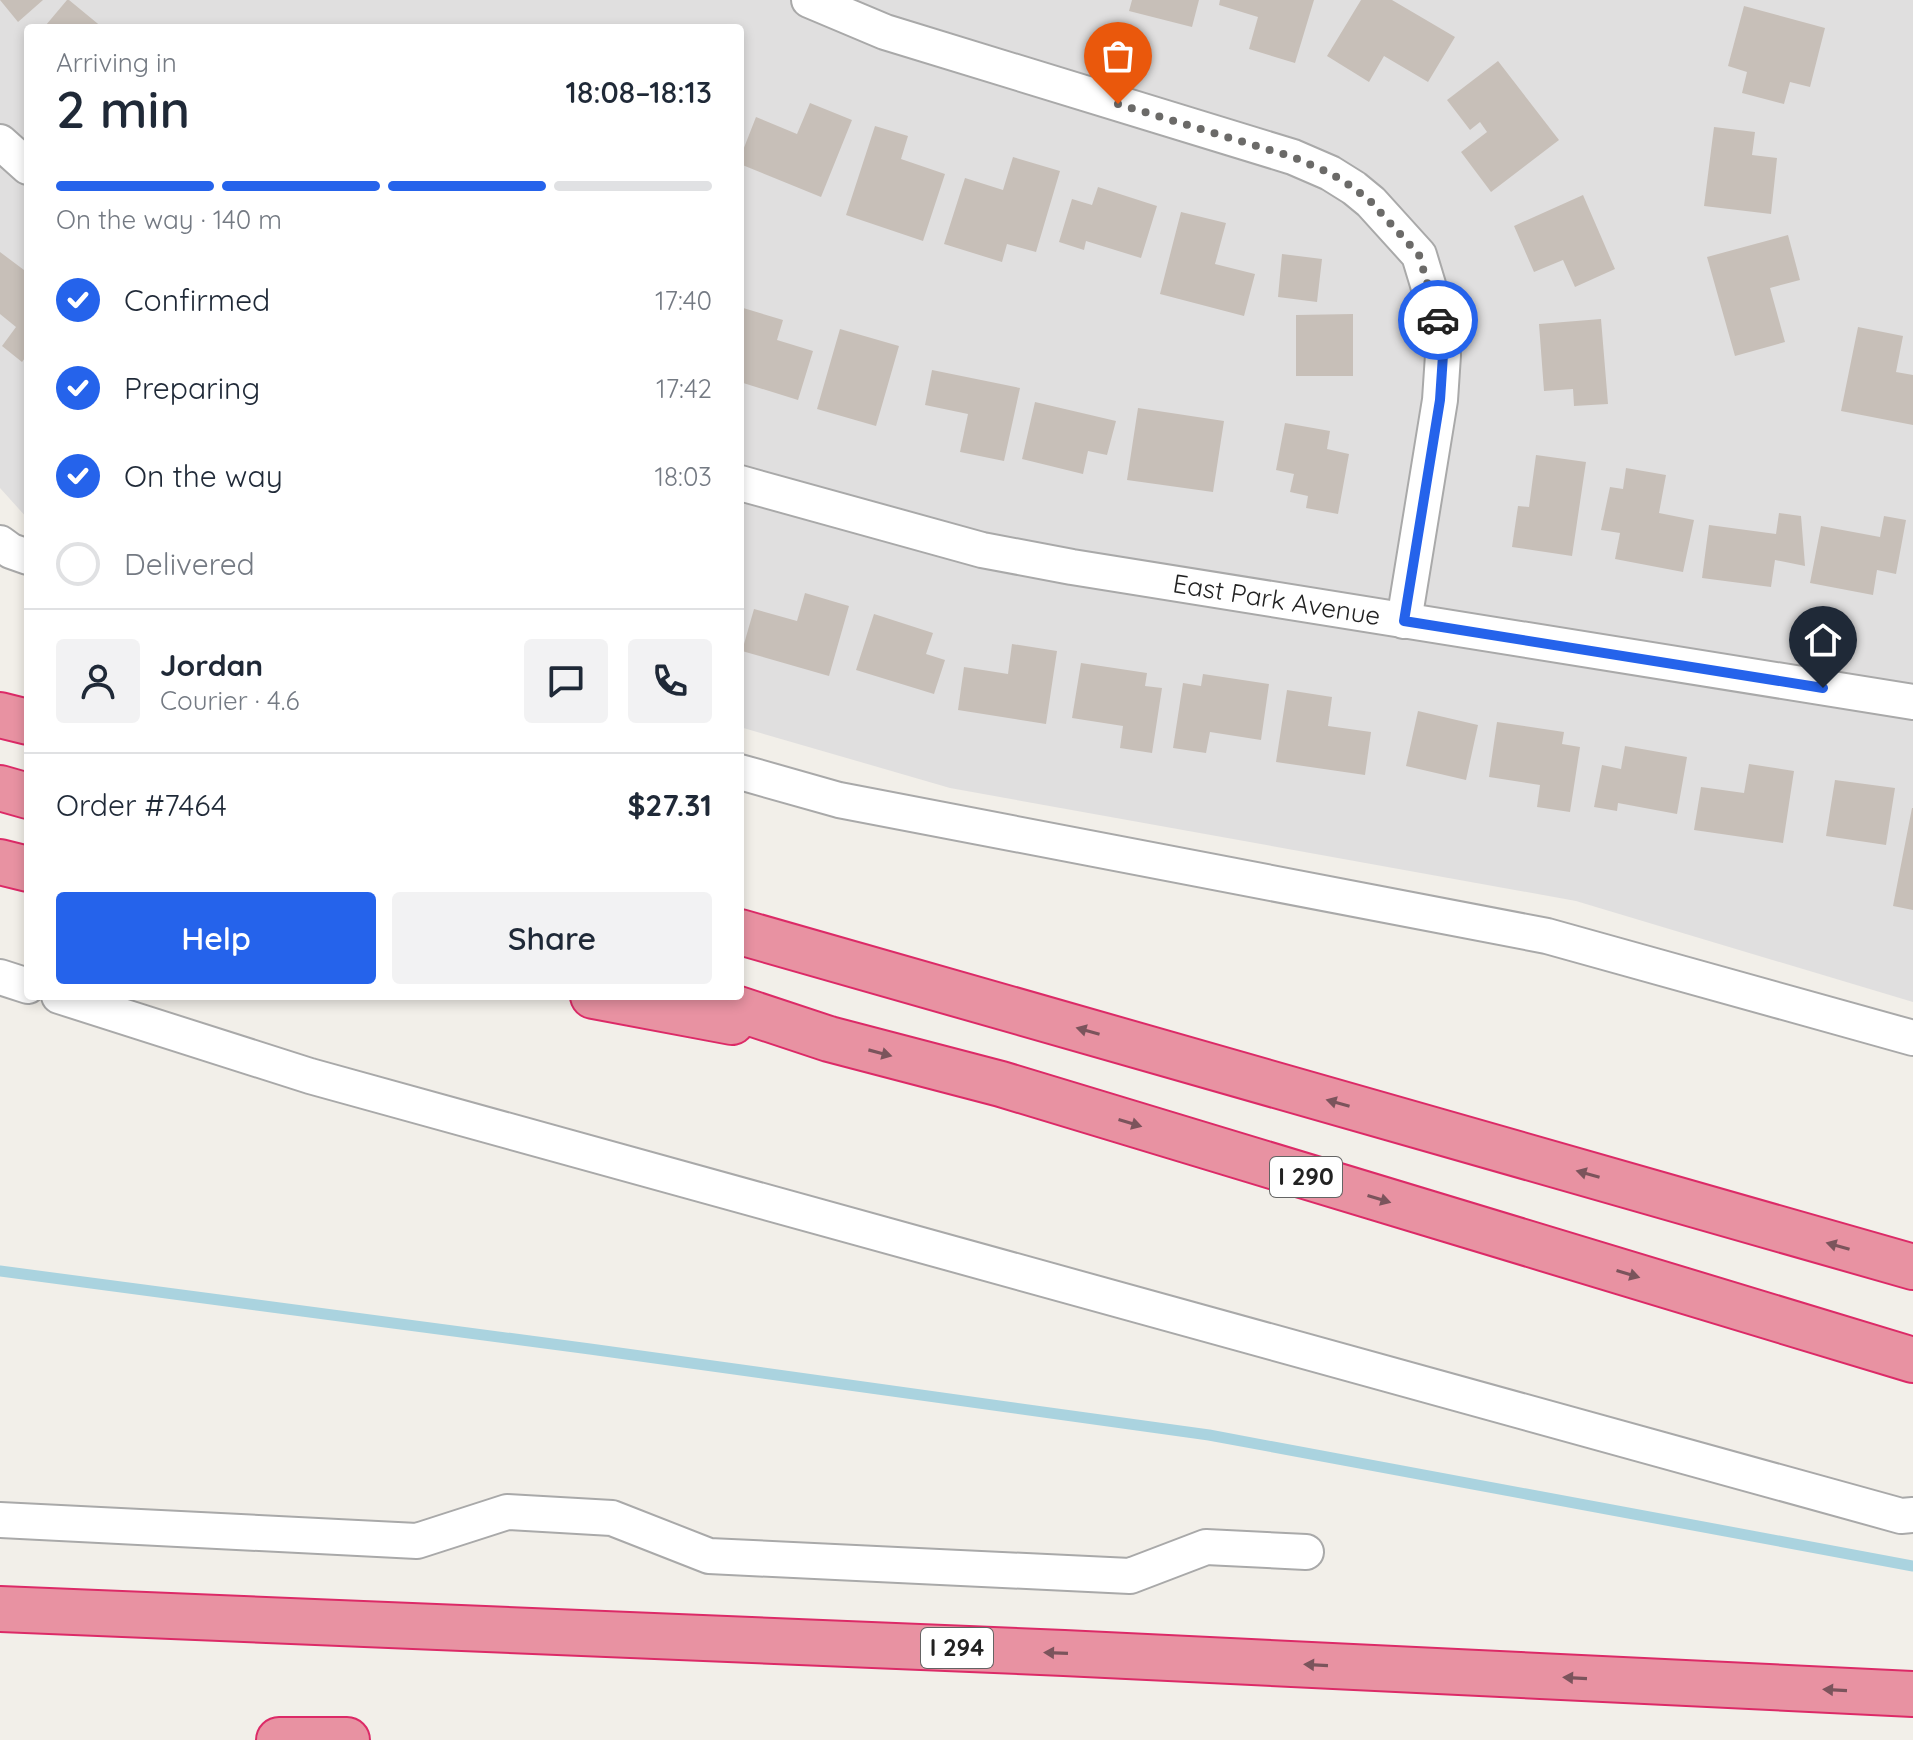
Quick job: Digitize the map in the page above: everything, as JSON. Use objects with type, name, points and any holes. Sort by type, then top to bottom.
[{"type":"highway","points":[[0,715],[24,721]]},
{"type":"highway","points":[[0,788],[24,795]]},
{"type":"highway","points":[[0,862],[24,868]]},
{"type":"highway","points":[[744,933],[1913,1267]]},
{"type":"highway","points":[[615,1000],[829,1039]]},
{"type":"highway","name":"I 290","points":[[711,1000],[829,1039],[1001,1084],[1913,1360]]},
{"type":"highway","name":"I 294","points":[[0,1609],[1080,1654],[1913,1694]]},
{"type":"highway","points":[[279,1740],[347,1740]]},
{"type":"street","points":[[809,0],[885,32],[1293,157],[1330,173],[1371,202],[1419,255],[1439,321],[1443,355],[1440,400],[1404,621]]},
{"type":"street","points":[[0,142],[24,163]]},
{"type":"street","name":"East Park Avenue","points":[[744,484],[982,550],[1913,702]]},
{"type":"street","points":[[0,543],[24,556]]},
{"type":"street","points":[[744,773],[839,800],[1547,936],[1913,1038]]},
{"type":"street","points":[[0,977],[24,985]]},
{"type":"street","points":[[72,1000],[310,1076],[1901,1516],[1913,1515]]},
{"type":"street","points":[[0,1520],[417,1541],[507,1512],[612,1518],[709,1556],[1130,1576],[1206,1547],[1306,1552]]},
{"type":"shaded area","points":[[0,0],[1913,0],[1913,1002],[1576,901],[950,788],[744,728],[744,24],[24,24],[24,515],[0,488]]},
{"type":"building","points":[[0,0],[43,0],[18,22]]},
{"type":"building","points":[[69,0],[98,24],[47,24]]},
{"type":"building","points":[[1132,0],[1199,0],[1192,27],[1129,11]]},
{"type":"building","points":[[1220,0],[1314,0],[1295,63],[1249,49],[1258,17],[1219,5]]},
{"type":"building","points":[[1361,0],[1392,0],[1455,37],[1428,82],[1384,56],[1369,82],[1327,56]]},
{"type":"building","points":[[1744,6],[1825,28],[1810,87],[1790,82],[1784,104],[1742,93],[1747,72],[1728,66]]},
{"type":"building","points":[[1498,61],[1559,140],[1491,192],[1461,152],[1487,132],[1480,122],[1470,130],[1447,100]]},
{"type":"building","points":[[810,103],[852,120],[821,197],[744,166],[744,148],[756,117],[797,134]]},
{"type":"building","points":[[875,126],[908,136],[901,159],[945,174],[923,241],[846,215]]},
{"type":"building","points":[[1714,127],[1755,132],[1752,155],[1777,158],[1771,214],[1704,206]]},
{"type":"building","points":[[1013,157],[1060,171],[1036,252],[1007,244],[1002,262],[944,244],[965,178],[1003,190]]},
{"type":"building","points":[[1098,187],[1157,206],[1141,258],[1086,241],[1084,250],[1059,242],[1072,199],[1092,205]]},
{"type":"building","points":[[1583,195],[1615,269],[1575,287],[1563,260],[1534,272],[1514,226]]},
{"type":"building","points":[[1181,212],[1226,223],[1215,264],[1255,274],[1244,316],[1160,294]]},
{"type":"building","points":[[1788,235],[1800,280],[1770,288],[1785,342],[1735,356],[1707,257]]},
{"type":"building","points":[[0,252],[24,270],[22,362],[2,346],[16,327],[0,314]]},
{"type":"building","points":[[1282,254],[1322,259],[1317,302],[1278,297]]},
{"type":"building","points":[[744,308],[783,320],[777,340],[813,351],[798,400],[744,383]]},
{"type":"building","points":[[1353,314],[1353,376],[1296,376],[1296,315]]},
{"type":"building","points":[[1601,319],[1608,404],[1574,406],[1573,389],[1544,391],[1539,324]]},
{"type":"building","points":[[1858,327],[1903,336],[1896,372],[1913,375],[1913,425],[1841,411]]},
{"type":"building","points":[[840,329],[899,346],[876,426],[817,409]]},
{"type":"building","points":[[932,370],[1020,388],[1004,461],[960,452],[968,414],[925,405]]},
{"type":"building","points":[[1035,402],[1116,421],[1107,455],[1088,451],[1083,474],[1022,459]]},
{"type":"building","points":[[1138,408],[1224,421],[1213,492],[1127,480]]},
{"type":"building","points":[[1285,423],[1330,431],[1327,449],[1349,454],[1338,514],[1306,508],[1308,496],[1290,492],[1294,474],[1276,470]]},
{"type":"building","points":[[1536,455],[1586,462],[1572,556],[1512,547],[1518,506],[1529,507]]},
{"type":"building","points":[[1626,468],[1666,475],[1659,513],[1694,520],[1683,572],[1615,559],[1620,533],[1601,530],[1610,487],[1623,489]]},
{"type":"building","points":[[1779,513],[1801,516],[1805,566],[1775,560],[1771,587],[1702,578],[1709,525],[1776,534]]},
{"type":"building","points":[[1884,516],[1906,520],[1896,574],[1877,570],[1873,595],[1810,583],[1821,526],[1880,537]]},
{"type":"building","points":[[805,593],[849,606],[829,676],[744,652],[754,609],[797,621]]},
{"type":"building","points":[[874,614],[933,633],[926,654],[945,660],[934,694],[856,670]]},
{"type":"building","points":[[1012,644],[1057,651],[1046,724],[958,710],[964,667],[1008,674]]},
{"type":"building","points":[[1081,663],[1147,673],[1145,686],[1162,688],[1152,753],[1120,748],[1123,726],[1072,718]]},
{"type":"building","points":[[1203,674],[1269,684],[1261,740],[1210,732],[1206,753],[1173,748],[1183,683],[1201,686]]},
{"type":"building","points":[[1287,690],[1332,697],[1328,726],[1371,732],[1365,775],[1276,762]]},
{"type":"building","points":[[1418,711],[1478,725],[1466,780],[1406,766]]},
{"type":"building","points":[[1497,722],[1564,732],[1562,744],[1580,747],[1570,812],[1537,807],[1540,785],[1489,777]]},
{"type":"building","points":[[1625,746],[1687,757],[1677,814],[1618,803],[1617,811],[1594,807],[1602,765],[1621,769]]},
{"type":"building","points":[[1749,764],[1794,771],[1783,843],[1694,830],[1701,787],[1744,793]]},
{"type":"building","points":[[1835,780],[1895,788],[1886,845],[1826,836]]},
{"type":"building","points":[[1913,808],[1913,910],[1893,906]]},
{"type":"waterway","points":[[0,1271],[1209,1435],[1913,1566]]},
{"type":"way so far","points":[[1118,104],[1293,157],[1330,173],[1354,188],[1371,202],[1419,255],[1438,320]]},
{"type":"route","points":[[1438,320],[1443,355],[1440,400],[1404,621],[1823,688]]}]
